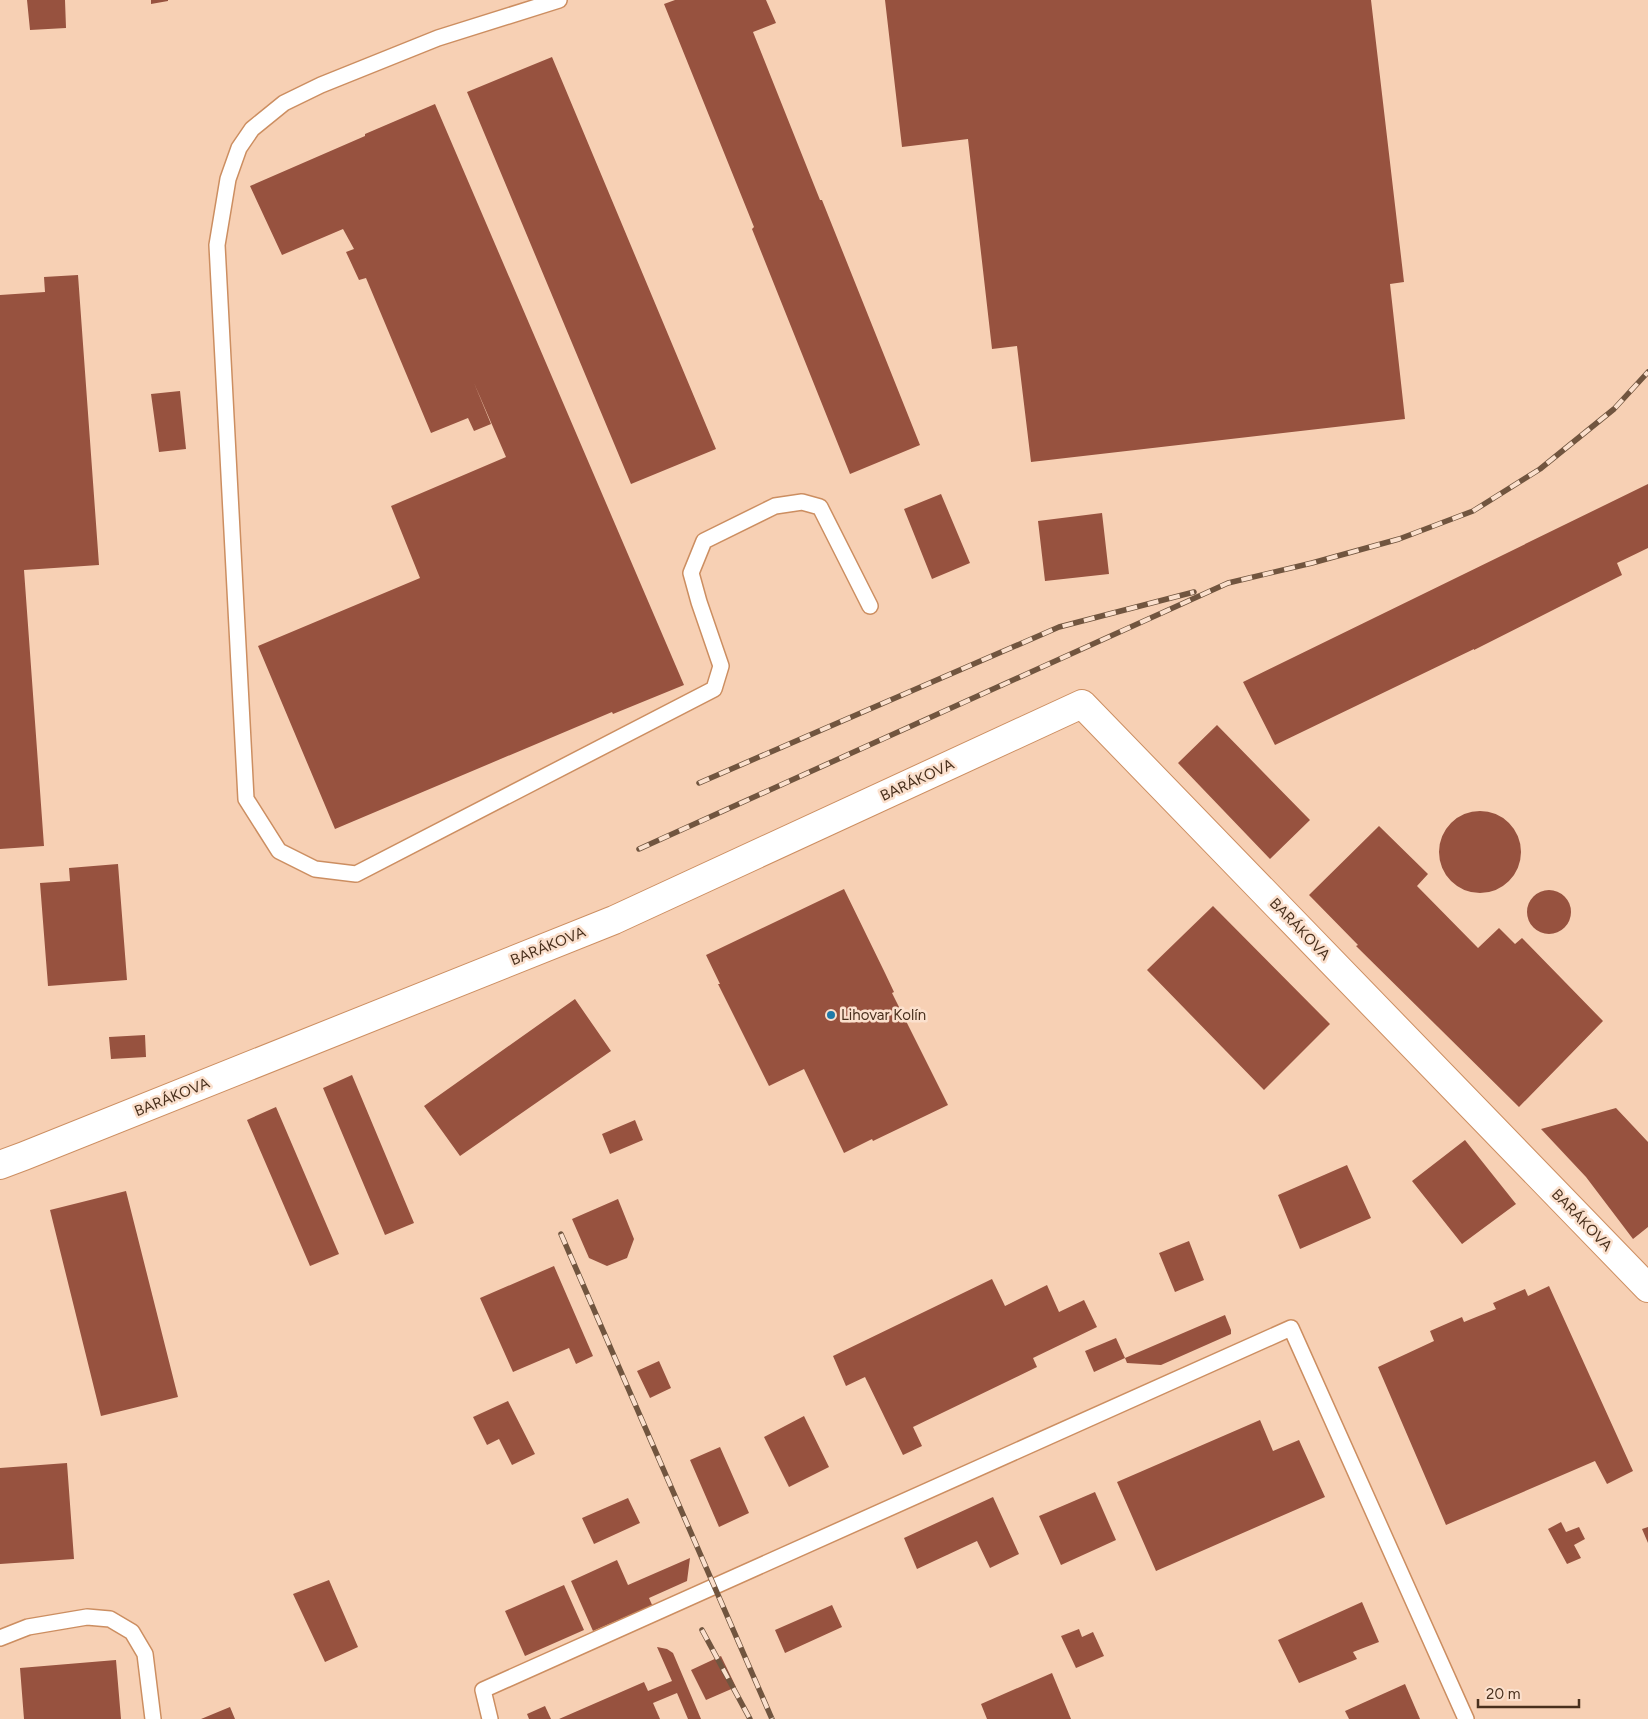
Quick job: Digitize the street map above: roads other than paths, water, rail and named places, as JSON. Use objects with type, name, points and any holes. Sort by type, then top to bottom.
[{"type":"street","name":"BARÁKOVA","points":[[0,1165],[614,920],[1082,704],[1648,1288]]},
{"type":"lane","points":[[559,0],[438,38],[321,85],[284,103],[252,129],[239,148],[228,178],[217,245],[246,799],[279,851],[315,869],[356,874],[714,689],[721,666],[691,573],[704,541],[775,506],[802,502],[820,507],[870,606]]},
{"type":"lane","points":[[490,1719],[482,1690],[1291,1328],[1466,1719]]},
{"type":"lane","points":[[0,1638],[28,1626],[87,1617],[110,1619],[132,1632],[145,1654],[153,1719]]},
{"type":"railway","points":[[639,849],[1228,583],[1312,563],[1399,539],[1473,511],[1540,469],[1614,409],[1648,372]]},
{"type":"railway","points":[[699,783],[1059,627],[1194,592]]},
{"type":"railway","points":[[561,1234],[772,1719]]},
{"type":"railway","points":[[702,1630],[750,1719]]},
{"type":"place","name":"Lihovar Kolín","points":[[831,1015]]}]
